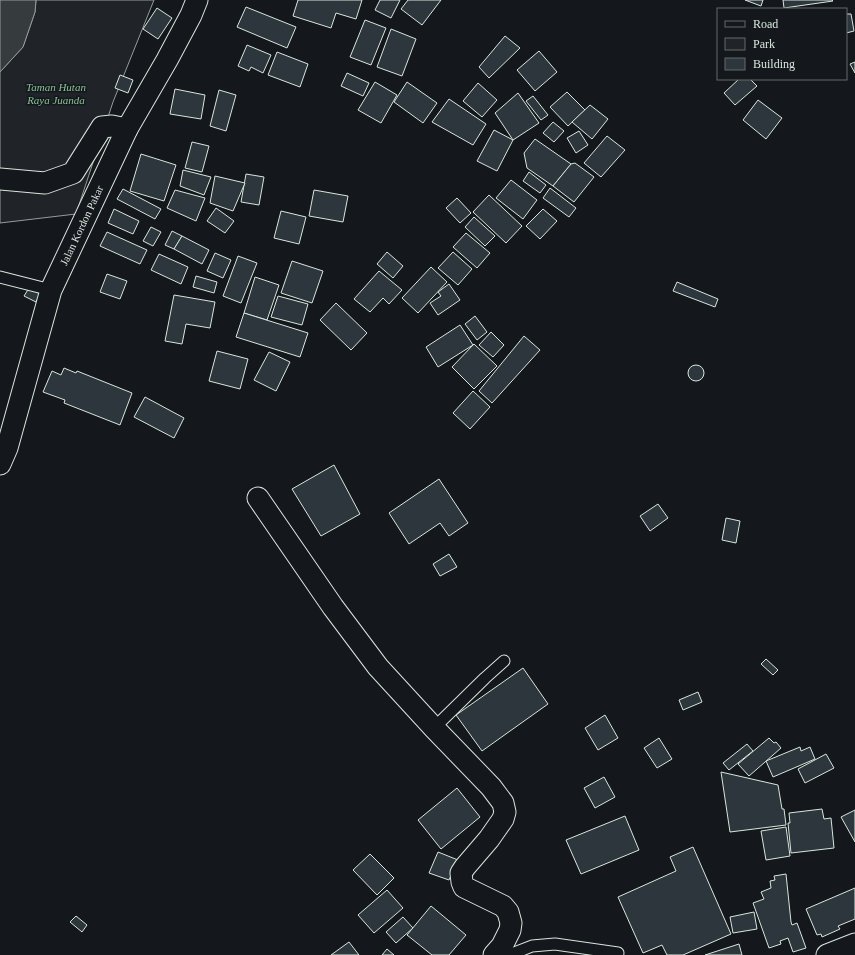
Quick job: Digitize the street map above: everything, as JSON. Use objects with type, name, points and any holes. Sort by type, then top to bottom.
[{"type":"street","name":"Jalan Kordon Pakar","points":[[0,464],[7,448],[51,290],[127,129],[167,60],[197,0]]},
{"type":"street","points":[[0,179],[45,183],[74,174],[102,127],[112,126],[127,129]]},
{"type":"street","points":[[258,498],[333,607],[378,667],[491,787],[503,803],[505,812],[503,819],[489,839],[464,867],[461,873],[464,887],[504,906],[508,912],[511,924],[510,930],[502,946],[494,955]]},
{"type":"street","points":[[827,955],[855,944]]},
{"type":"lane","points":[[0,277],[51,290]]},
{"type":"lane","points":[[434,728],[504,661]]},
{"type":"lane","points":[[509,955],[532,946],[555,944],[618,953]]},
{"type":"green space","name":"Taman Hutan Raya Juanda","points":[[36,0],[154,0],[113,102],[76,214],[0,223],[0,72],[23,47],[35,12]]},
{"type":"shaded area","points":[[0,0],[36,0],[35,12],[23,47],[0,72]]},
{"type":"building","points":[[298,0],[362,0],[356,19],[336,13],[331,28],[293,16]]},
{"type":"building","points":[[380,0],[400,0],[391,18],[375,10]]},
{"type":"building","points":[[408,0],[441,0],[422,25],[401,9]]},
{"type":"building","points":[[745,0],[763,0],[761,6]]},
{"type":"building","points":[[783,0],[832,0],[833,1],[784,8]]},
{"type":"building","points":[[246,7],[296,27],[287,48],[237,27]]},
{"type":"building","points":[[157,8],[172,18],[158,39],[143,29]]},
{"type":"building","points":[[847,14],[851,14],[854,31],[847,33]]},
{"type":"building","points":[[365,20],[386,28],[371,65],[350,57]]},
{"type":"building","points":[[391,29],[416,39],[402,76],[377,67]]},
{"type":"building","points":[[505,36],[520,48],[489,78],[479,67]]},
{"type":"building","points":[[247,45],[271,55],[263,73],[251,67],[249,71],[238,66]]},
{"type":"building","points":[[539,51],[557,72],[535,91],[517,70]]},
{"type":"building","points":[[277,52],[308,64],[300,87],[268,75]]},
{"type":"building","points":[[855,62],[855,73],[850,64]]},
{"type":"building","points":[[347,73],[369,83],[363,96],[341,86]]},
{"type":"building","points":[[120,75],[133,80],[128,93],[115,88]]},
{"type":"building","points":[[738,80],[751,80],[757,86],[735,105],[724,93]]},
{"type":"building","points":[[375,82],[397,95],[381,123],[358,110]]},
{"type":"building","points":[[407,82],[437,103],[423,123],[394,102]]},
{"type":"building","points":[[478,83],[497,100],[482,117],[463,101]]},
{"type":"building","points":[[175,89],[205,95],[201,119],[170,114]]},
{"type":"building","points":[[219,90],[236,95],[226,131],[210,126]]},
{"type":"building","points":[[567,92],[585,110],[568,126],[550,107]]},
{"type":"building","points":[[518,93],[539,123],[513,140],[495,113]]},
{"type":"building","points":[[533,96],[548,115],[541,120],[526,101]]},
{"type":"building","points":[[449,99],[486,124],[473,145],[432,122]]},
{"type":"building","points":[[758,100],[782,118],[766,139],[743,120]]},
{"type":"building","points":[[590,105],[608,119],[592,139],[572,122]]},
{"type":"building","points":[[553,122],[564,131],[554,142],[543,133]]},
{"type":"building","points":[[494,130],[513,140],[497,171],[477,161]]},
{"type":"building","points":[[579,131],[588,145],[576,153],[567,138]]},
{"type":"building","points":[[607,136],[625,150],[601,177],[584,163]]},
{"type":"building","points":[[535,139],[571,164],[553,186],[527,168],[524,153]]},
{"type":"building","points":[[192,142],[209,146],[202,172],[185,168]]},
{"type":"building","points":[[141,154],[176,165],[164,201],[130,191]]},
{"type":"building","points":[[575,163],[594,177],[574,202],[553,186],[571,164]]},
{"type":"building","points":[[183,170],[211,177],[204,195],[180,186]]},
{"type":"building","points":[[529,172],[546,185],[540,193],[523,181]]},
{"type":"building","points":[[246,174],[264,177],[259,205],[241,202]]},
{"type":"building","points":[[215,176],[245,183],[233,211],[210,203]]},
{"type":"building","points":[[511,180],[537,200],[523,219],[496,198]]},
{"type":"building","points":[[550,188],[576,208],[569,217],[543,198]]},
{"type":"building","points":[[123,189],[161,209],[155,219],[117,199]]},
{"type":"building","points":[[175,190],[205,198],[196,221],[167,208]]},
{"type":"building","points":[[314,190],[348,196],[343,222],[309,216]]},
{"type":"building","points":[[489,195],[522,226],[506,243],[473,212]]},
{"type":"building","points":[[457,198],[471,213],[460,223],[446,208]]},
{"type":"building","points":[[216,208],[234,221],[225,233],[207,221]]},
{"type":"building","points":[[114,209],[139,221],[133,234],[108,223]]},
{"type":"building","points":[[543,209],[557,221],[540,239],[526,226]]},
{"type":"building","points":[[281,211],[306,217],[299,244],[274,238]]},
{"type":"building","points":[[474,217],[495,236],[485,246],[465,227]]},
{"type":"building","points":[[151,227],[161,232],[153,246],[143,241]]},
{"type":"building","points":[[172,231],[182,236],[174,249],[165,245]]},
{"type":"building","points":[[107,232],[147,250],[140,264],[100,246]]},
{"type":"building","points":[[466,233],[490,253],[477,268],[453,247]]},
{"type":"building","points":[[182,236],[209,250],[202,264],[174,249]]},
{"type":"building","points":[[387,252],[403,266],[393,278],[377,264]]},
{"type":"building","points":[[453,252],[472,269],[458,285],[438,268]]},
{"type":"building","points":[[215,253],[231,260],[223,278],[207,271]]},
{"type":"building","points":[[159,254],[188,267],[181,284],[151,270]]},
{"type":"building","points":[[238,256],[257,263],[241,303],[223,296]]},
{"type":"building","points":[[292,261],[323,271],[312,303],[281,293]]},
{"type":"building","points":[[431,267],[447,282],[418,313],[402,298]]},
{"type":"building","points":[[379,271],[402,290],[389,304],[383,298],[370,312],[354,299]]},
{"type":"building","points":[[107,274],[127,281],[120,299],[100,292]]},
{"type":"building","points":[[196,276],[217,282],[214,293],[193,287]]},
{"type":"building","points":[[255,277],[279,285],[267,320],[244,313]]},
{"type":"building","points":[[677,282],[718,299],[715,307],[673,291]]},
{"type":"building","points":[[449,284],[460,300],[438,315],[430,303],[441,296],[438,292]]},
{"type":"building","points":[[29,288],[40,294],[36,302],[24,296]]},
{"type":"building","points":[[174,295],[215,302],[210,328],[186,324],[182,344],[165,341]]},
{"type":"building","points":[[278,296],[308,304],[302,325],[271,317]]},
{"type":"building","points":[[336,303],[367,333],[351,350],[320,320]]},
{"type":"building","points":[[244,313],[308,333],[300,357],[236,337]]},
{"type":"building","points":[[475,316],[487,332],[477,340],[465,324]]},
{"type":"building","points":[[460,325],[473,345],[438,367],[426,347]]},
{"type":"building","points":[[491,332],[504,345],[493,357],[479,345]]},
{"type":"building","points":[[524,336],[540,350],[492,403],[479,391]]},
{"type":"building","points":[[474,344],[497,366],[474,389],[452,367]]},
{"type":"building","points":[[217,351],[248,359],[240,389],[209,381]]},
{"type":"building","points":[[269,352],[290,362],[276,391],[254,380]]},
{"type":"building","points":[[693,365],[699,365],[704,370],[702,379],[699,381],[693,381],[688,376],[688,370]]},
{"type":"building","points":[[64,368],[76,373],[77,371],[132,393],[120,425],[64,403],[65,400],[43,392],[52,371],[61,375]]},
{"type":"building","points":[[473,391],[490,407],[470,429],[453,413]]},
{"type":"building","points":[[145,397],[184,418],[174,438],[134,417]]},
{"type":"building","points":[[334,465],[360,514],[321,536],[292,489]]},
{"type":"building","points":[[439,479],[468,523],[449,536],[440,523],[409,544],[389,513]]},
{"type":"building","points":[[658,504],[668,518],[650,531],[640,516]]},
{"type":"building","points":[[726,518],[740,521],[736,543],[722,540]]},
{"type":"building","points":[[449,554],[457,567],[440,576],[433,564]]},
{"type":"building","points":[[766,659],[778,670],[773,675],[761,664]]},
{"type":"building","points":[[523,668],[548,704],[482,751],[456,715]]},
{"type":"building","points":[[698,692],[702,702],[683,710],[679,700]]},
{"type":"building","points":[[605,715],[618,738],[598,750],[585,728]]},
{"type":"building","points":[[659,738],[672,759],[657,768],[644,748]]},
{"type":"building","points":[[769,738],[774,743],[776,742],[781,748],[749,776],[738,764]]},
{"type":"building","points":[[747,744],[753,751],[729,770],[723,763]]},
{"type":"building","points":[[800,747],[801,751],[810,747],[815,759],[773,777],[766,761]]},
{"type":"building","points":[[826,754],[834,768],[805,783],[798,769]]},
{"type":"building","points":[[721,772],[778,785],[786,825],[730,832]]},
{"type":"building","points":[[604,777],[615,797],[595,808],[584,788]]},
{"type":"building","points":[[457,788],[480,817],[441,849],[418,820]]},
{"type":"building","points":[[822,809],[824,819],[831,818],[834,848],[791,853],[788,823],[790,823],[789,813]]},
{"type":"building","points":[[855,810],[855,842],[841,817]]},
{"type":"building","points":[[625,816],[639,850],[581,874],[566,840]]},
{"type":"building","points":[[786,827],[790,856],[766,860],[761,831]]},
{"type":"building","points":[[693,847],[731,934],[683,955],[667,955],[662,945],[643,953],[618,897],[676,871],[670,857]]},
{"type":"building","points":[[438,852],[458,860],[449,880],[429,873]]},
{"type":"building","points":[[370,854],[394,878],[377,895],[353,870]]},
{"type":"building","points":[[786,874],[791,922],[792,925],[797,923],[806,948],[793,952],[788,938],[780,941],[781,944],[769,948],[753,903],[764,899],[761,892],[771,888],[770,881],[775,880],[774,876]]},
{"type":"building","points":[[855,888],[855,919],[838,926],[840,929],[822,937],[821,934],[817,935],[806,909]]},
{"type":"building","points":[[387,890],[403,908],[374,933],[358,915]]},
{"type":"building","points":[[431,906],[466,935],[449,955],[432,955],[407,935]]},
{"type":"building","points":[[754,912],[757,929],[733,933],[730,917]]},
{"type":"building","points":[[76,916],[87,925],[82,932],[70,922]]},
{"type":"building","points":[[403,917],[413,928],[396,943],[386,932]]},
{"type":"building","points":[[349,942],[359,955],[331,955]]},
{"type":"building","points":[[739,944],[742,955],[705,955]]},
{"type":"building","points":[[387,949],[394,955],[382,955]]}]
